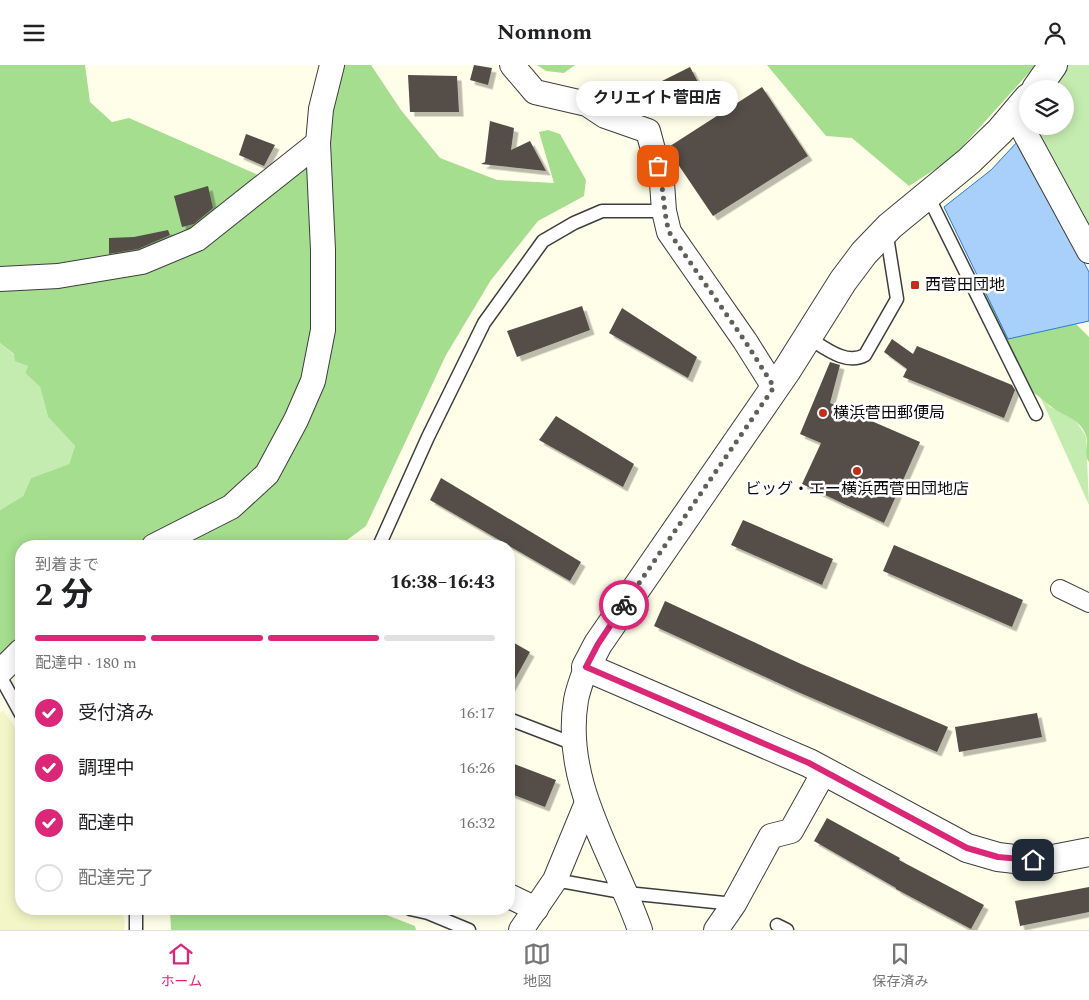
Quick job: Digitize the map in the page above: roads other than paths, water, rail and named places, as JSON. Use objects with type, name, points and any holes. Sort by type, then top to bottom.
[{"type":"street","points":[[166,540],[231,507],[267,473],[296,420],[313,381],[323,330],[323,250],[318,143],[321,109],[332,65]]},
{"type":"street","points":[[512,65],[535,92],[587,105],[605,116],[648,131],[662,183],[664,211],[669,232],[745,341],[774,387]]},
{"type":"street","points":[[1042,80],[1053,65]]},
{"type":"street","points":[[640,930],[627,893],[586,805],[574,743],[576,699],[586,667],[598,644],[774,387],[843,281],[864,253],[886,230],[968,161],[1019,108]]},
{"type":"street","points":[[1035,135],[1089,251]]},
{"type":"street","points":[[0,279],[58,277],[142,262],[198,239],[318,143]]},
{"type":"street","points":[[1060,589],[1089,603]]},
{"type":"street","points":[[0,672],[15,657]]},
{"type":"street","points":[[586,667],[809,763],[967,848],[998,857],[1023,860],[1053,859],[1089,852]]},
{"type":"street","points":[[716,930],[734,903],[771,836],[791,831],[824,772]]},
{"type":"street","points":[[521,930],[555,880],[586,805]]},
{"type":"street","points":[[515,899],[536,909]]},
{"type":"lane","points":[[927,194],[1036,414]]},
{"type":"lane","points":[[382,540],[428,437],[484,323],[543,241],[574,223],[602,211],[664,211]]},
{"type":"lane","points":[[807,337],[844,358],[856,360],[864,355],[897,299],[886,230]]},
{"type":"lane","points":[[0,676],[15,703]]},
{"type":"lane","points":[[515,721],[574,743]]},
{"type":"lane","points":[[555,880],[627,893],[734,903]]},
{"type":"lane","points":[[136,915],[136,930]]},
{"type":"lane","points":[[433,915],[468,930]]},
{"type":"water","points":[[1019,140],[1089,272],[1089,321],[1008,339],[944,207],[991,170]]},
{"type":"place","name":"クリエイト菅田店","points":[[658,166]]},
{"type":"place","name":"西菅田団地","points":[[915,285]]},
{"type":"place","name":"横浜菅田郵便局","points":[[823,413]]},
{"type":"place","name":"ビッグ・エー横浜西菅田団地店","points":[[857,471]]}]
